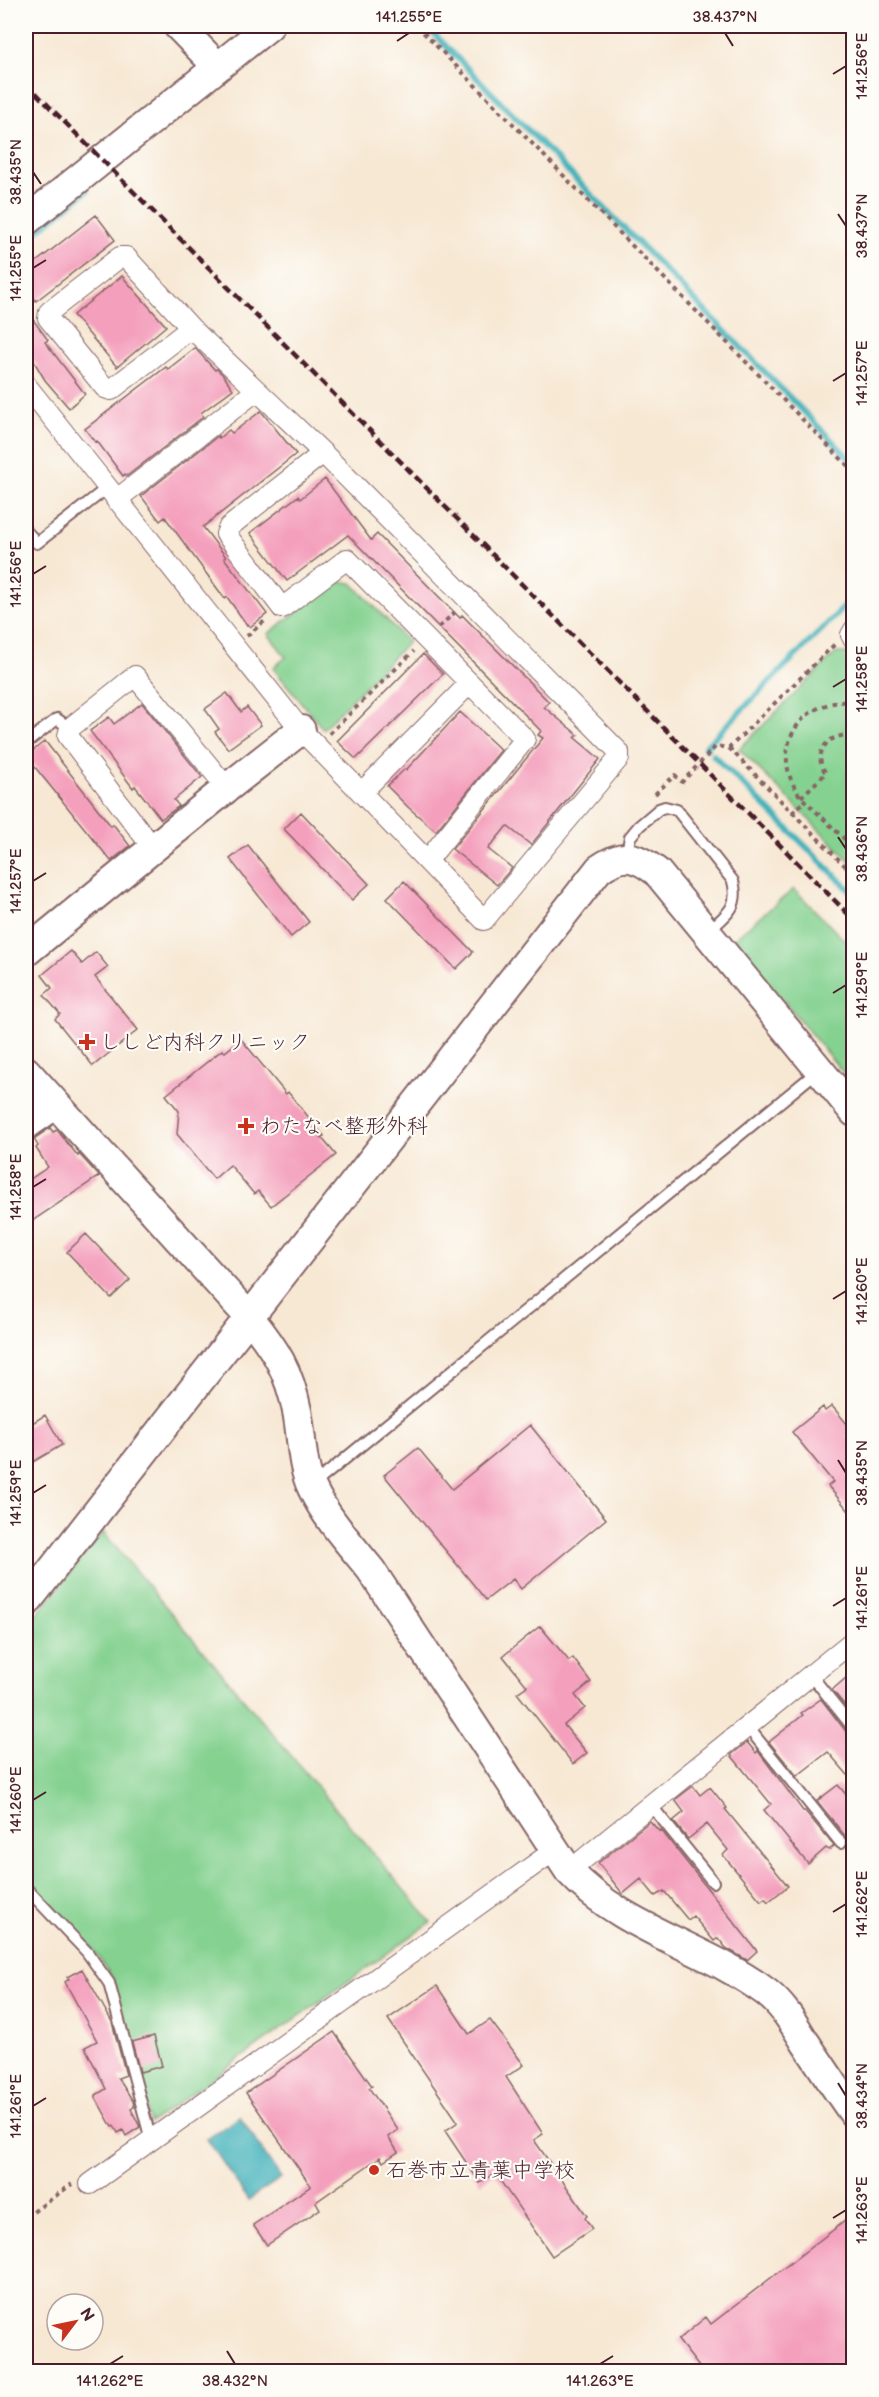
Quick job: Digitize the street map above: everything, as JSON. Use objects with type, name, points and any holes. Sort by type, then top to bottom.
[{"type":"street","points":[[178,26],[217,66]]},
{"type":"street","points":[[26,221],[269,26]]},
{"type":"street","points":[[26,385],[234,647],[362,792],[484,920],[619,758],[619,752],[323,453],[191,328],[126,257],[120,257],[49,312],[48,318],[105,388],[111,390],[191,328]]},
{"type":"street","points":[[112,494],[256,391]]},
{"type":"street","points":[[323,453],[229,527],[226,534],[282,608],[347,559],[525,739],[427,861]]},
{"type":"street","points":[[153,848],[68,736],[70,728],[135,676],[227,788]]},
{"type":"street","points":[[362,792],[469,684]]},
{"type":"street","points":[[26,952],[227,788],[312,734]]},
{"type":"street","points":[[26,1603],[599,869],[612,860],[626,858],[641,860],[657,872],[854,1112]]},
{"type":"street","points":[[26,1071],[250,1318],[275,1349],[287,1375],[297,1411],[303,1455],[311,1487],[334,1525],[371,1570],[562,1860],[585,1889],[612,1908],[690,1947],[766,1993],[784,2010],[854,2114]]},
{"type":"street","points":[[26,1125],[56,1104]]},
{"type":"street","points":[[90,2184],[562,1860],[650,1804],[854,1640]]},
{"type":"lane","points":[[26,531],[37,543],[112,494]]},
{"type":"lane","points":[[26,743],[57,719],[70,728]]},
{"type":"lane","points":[[626,858],[630,837],[639,826],[659,809],[665,807],[677,810],[732,881],[735,892],[734,906],[706,933]]},
{"type":"lane","points":[[311,1487],[819,1070]]},
{"type":"lane","points":[[811,1675],[854,1729]]},
{"type":"lane","points":[[747,1726],[841,1843]]},
{"type":"lane","points":[[650,1804],[713,1882]]},
{"type":"lane","points":[[26,1888],[87,1952],[108,1983],[151,2140]]},
{"type":"path","points":[[417,26],[854,472]]},
{"type":"path","points":[[312,734],[426,639],[467,600]]},
{"type":"path","points":[[234,647],[282,608]]},
{"type":"path","points":[[729,748],[839,640],[853,634]]},
{"type":"path","points":[[854,702],[844,701],[822,705],[803,718],[795,728],[787,750],[786,767],[789,778],[803,799],[854,848]]},
{"type":"path","points":[[792,813],[826,773],[820,756],[828,741],[837,736],[854,737]]},
{"type":"path","points":[[653,796],[675,775],[682,782],[716,746],[729,748],[854,875]]},
{"type":"path","points":[[26,2217],[77,2181],[90,2184]]},
{"type":"green space","points":[[337,581],[352,583],[408,642],[323,729],[273,668],[286,657],[268,634]]},
{"type":"green space","points":[[836,653],[848,653],[853,661],[853,864],[739,749]]},
{"type":"green space","points":[[794,889],[853,949],[853,1085],[733,939]]},
{"type":"green space","points":[[103,1532],[431,1922],[150,2123],[113,1979],[92,1948],[36,1889],[26,1882],[26,1628]]},
{"type":"water","points":[[240,2117],[281,2178],[248,2200],[207,2139]]},
{"type":"building","points":[[96,215],[115,240],[36,301],[26,287],[26,270]]},
{"type":"building","points":[[122,276],[166,326],[117,367],[73,315]]},
{"type":"building","points":[[26,310],[48,340],[45,342],[85,394],[69,408],[45,380],[26,348]]},
{"type":"building","points":[[195,348],[215,370],[217,369],[223,375],[233,389],[201,413],[203,417],[127,476],[125,474],[123,476],[85,429],[166,367],[168,369]]},
{"type":"building","points":[[261,411],[296,454],[203,527],[267,614],[250,627],[227,597],[225,599],[165,517],[160,521],[141,496],[218,436],[219,438],[229,430],[232,433]]},
{"type":"building","points":[[325,479],[371,540],[377,534],[460,618],[462,615],[549,702],[544,707],[578,735],[575,738],[600,759],[531,845],[507,826],[488,849],[512,868],[497,885],[452,849],[543,738],[538,735],[541,731],[348,535],[287,581],[250,533],[298,496],[300,499]]},
{"type":"building","points":[[423,654],[443,674],[356,759],[337,741]]},
{"type":"building","points":[[227,693],[241,712],[247,707],[261,725],[228,749],[215,732],[219,729],[205,709]]},
{"type":"building","points":[[142,703],[202,777],[174,800],[179,806],[161,819],[135,786],[133,788],[90,731],[109,717],[114,724]]},
{"type":"building","points":[[460,712],[501,750],[436,831],[387,786],[406,770]]},
{"type":"building","points":[[45,741],[111,826],[113,824],[130,846],[111,861],[26,756]]},
{"type":"building","points":[[301,812],[369,884],[352,900],[284,829]]},
{"type":"building","points":[[248,845],[309,922],[291,937],[230,859]]},
{"type":"building","points":[[404,881],[473,952],[456,969],[387,898]]},
{"type":"building","points":[[71,951],[82,964],[96,952],[108,967],[95,977],[138,1030],[93,1066],[55,1019],[60,1014],[44,995],[52,988],[42,975]]},
{"type":"building","points":[[241,1039],[286,1094],[288,1092],[324,1136],[321,1137],[336,1155],[271,1206],[258,1191],[254,1194],[230,1165],[214,1179],[177,1134],[179,1111],[166,1095],[222,1050],[225,1052]]},
{"type":"building","points":[[50,1128],[53,1132],[57,1130],[78,1156],[79,1154],[99,1176],[26,1225],[26,1182],[48,1167],[36,1148],[38,1146],[34,1139]]},
{"type":"building","points":[[86,1234],[130,1280],[111,1298],[67,1252]]},
{"type":"building","points":[[832,1406],[853,1431],[847,1435],[854,1443],[854,1517],[828,1486],[833,1482],[792,1432],[823,1407],[825,1411]]},
{"type":"building","points":[[45,1415],[62,1445],[26,1466],[26,1427]]},
{"type":"building","points":[[530,1425],[606,1519],[521,1589],[513,1579],[486,1600],[384,1475],[418,1448],[452,1489]]},
{"type":"building","points":[[540,1626],[569,1661],[573,1658],[591,1682],[575,1695],[585,1708],[564,1725],[587,1753],[573,1764],[517,1693],[527,1686],[503,1656]]},
{"type":"building","points":[[854,1671],[854,1716],[832,1690]]},
{"type":"building","points":[[821,1699],[848,1734],[854,1736],[854,1782],[828,1752],[797,1776],[769,1742],[803,1715],[801,1713]]},
{"type":"building","points":[[747,1742],[756,1753],[758,1751],[803,1811],[834,1846],[829,1850],[826,1848],[808,1864],[764,1810],[771,1804],[731,1755]]},
{"type":"building","points":[[838,1785],[854,1804],[854,1830],[846,1837],[817,1801]]},
{"type":"building","points":[[693,1786],[700,1795],[710,1787],[727,1808],[725,1809],[788,1886],[768,1902],[765,1898],[761,1901],[723,1855],[728,1850],[707,1824],[688,1839],[673,1821],[684,1812],[675,1800]]},
{"type":"building","points":[[650,1821],[659,1831],[661,1830],[757,1951],[747,1960],[726,1948],[718,1938],[714,1941],[693,1916],[688,1920],[664,1891],[655,1896],[641,1879],[623,1894],[598,1863]]},
{"type":"building","points":[[82,1969],[112,2022],[126,2075],[118,2078],[133,2101],[134,2107],[131,2109],[140,2127],[126,2136],[123,2130],[118,2133],[114,2126],[112,2127],[96,2098],[96,2095],[106,2089],[85,2047],[97,2041],[65,1982],[69,1979],[67,1977]]},
{"type":"building","points":[[437,1986],[469,2034],[490,2020],[524,2065],[506,2077],[543,2134],[534,2140],[587,2216],[585,2218],[592,2229],[552,2256],[495,2173],[480,2183],[445,2131],[458,2122],[388,2019]]},
{"type":"building","points":[[334,2032],[372,2086],[369,2088],[398,2130],[388,2137],[398,2152],[383,2162],[380,2157],[316,2202],[320,2209],[267,2245],[253,2225],[311,2186],[246,2093]]},
{"type":"building","points":[[154,2036],[162,2066],[140,2072],[132,2042]]},
{"type":"building","points":[[854,2214],[854,2372],[703,2372],[678,2340],[706,2317],[711,2324]]},
{"type":"waterway","points":[[426,26],[854,463]]},
{"type":"waterway","points":[[26,240],[87,191]]},
{"type":"waterway","points":[[707,749],[705,747],[854,597]]},
{"type":"waterway","points":[[713,755],[854,894]]},
{"type":"railway","points":[[26,83],[854,920]]},
{"type":"place","name":"ししど内科クリニック","points":[[87,1042]]},
{"type":"place","name":"わたなべ整形外科","points":[[246,1126]]},
{"type":"place","name":"石巻市立青葉中学校","points":[[374,2170]]}]
